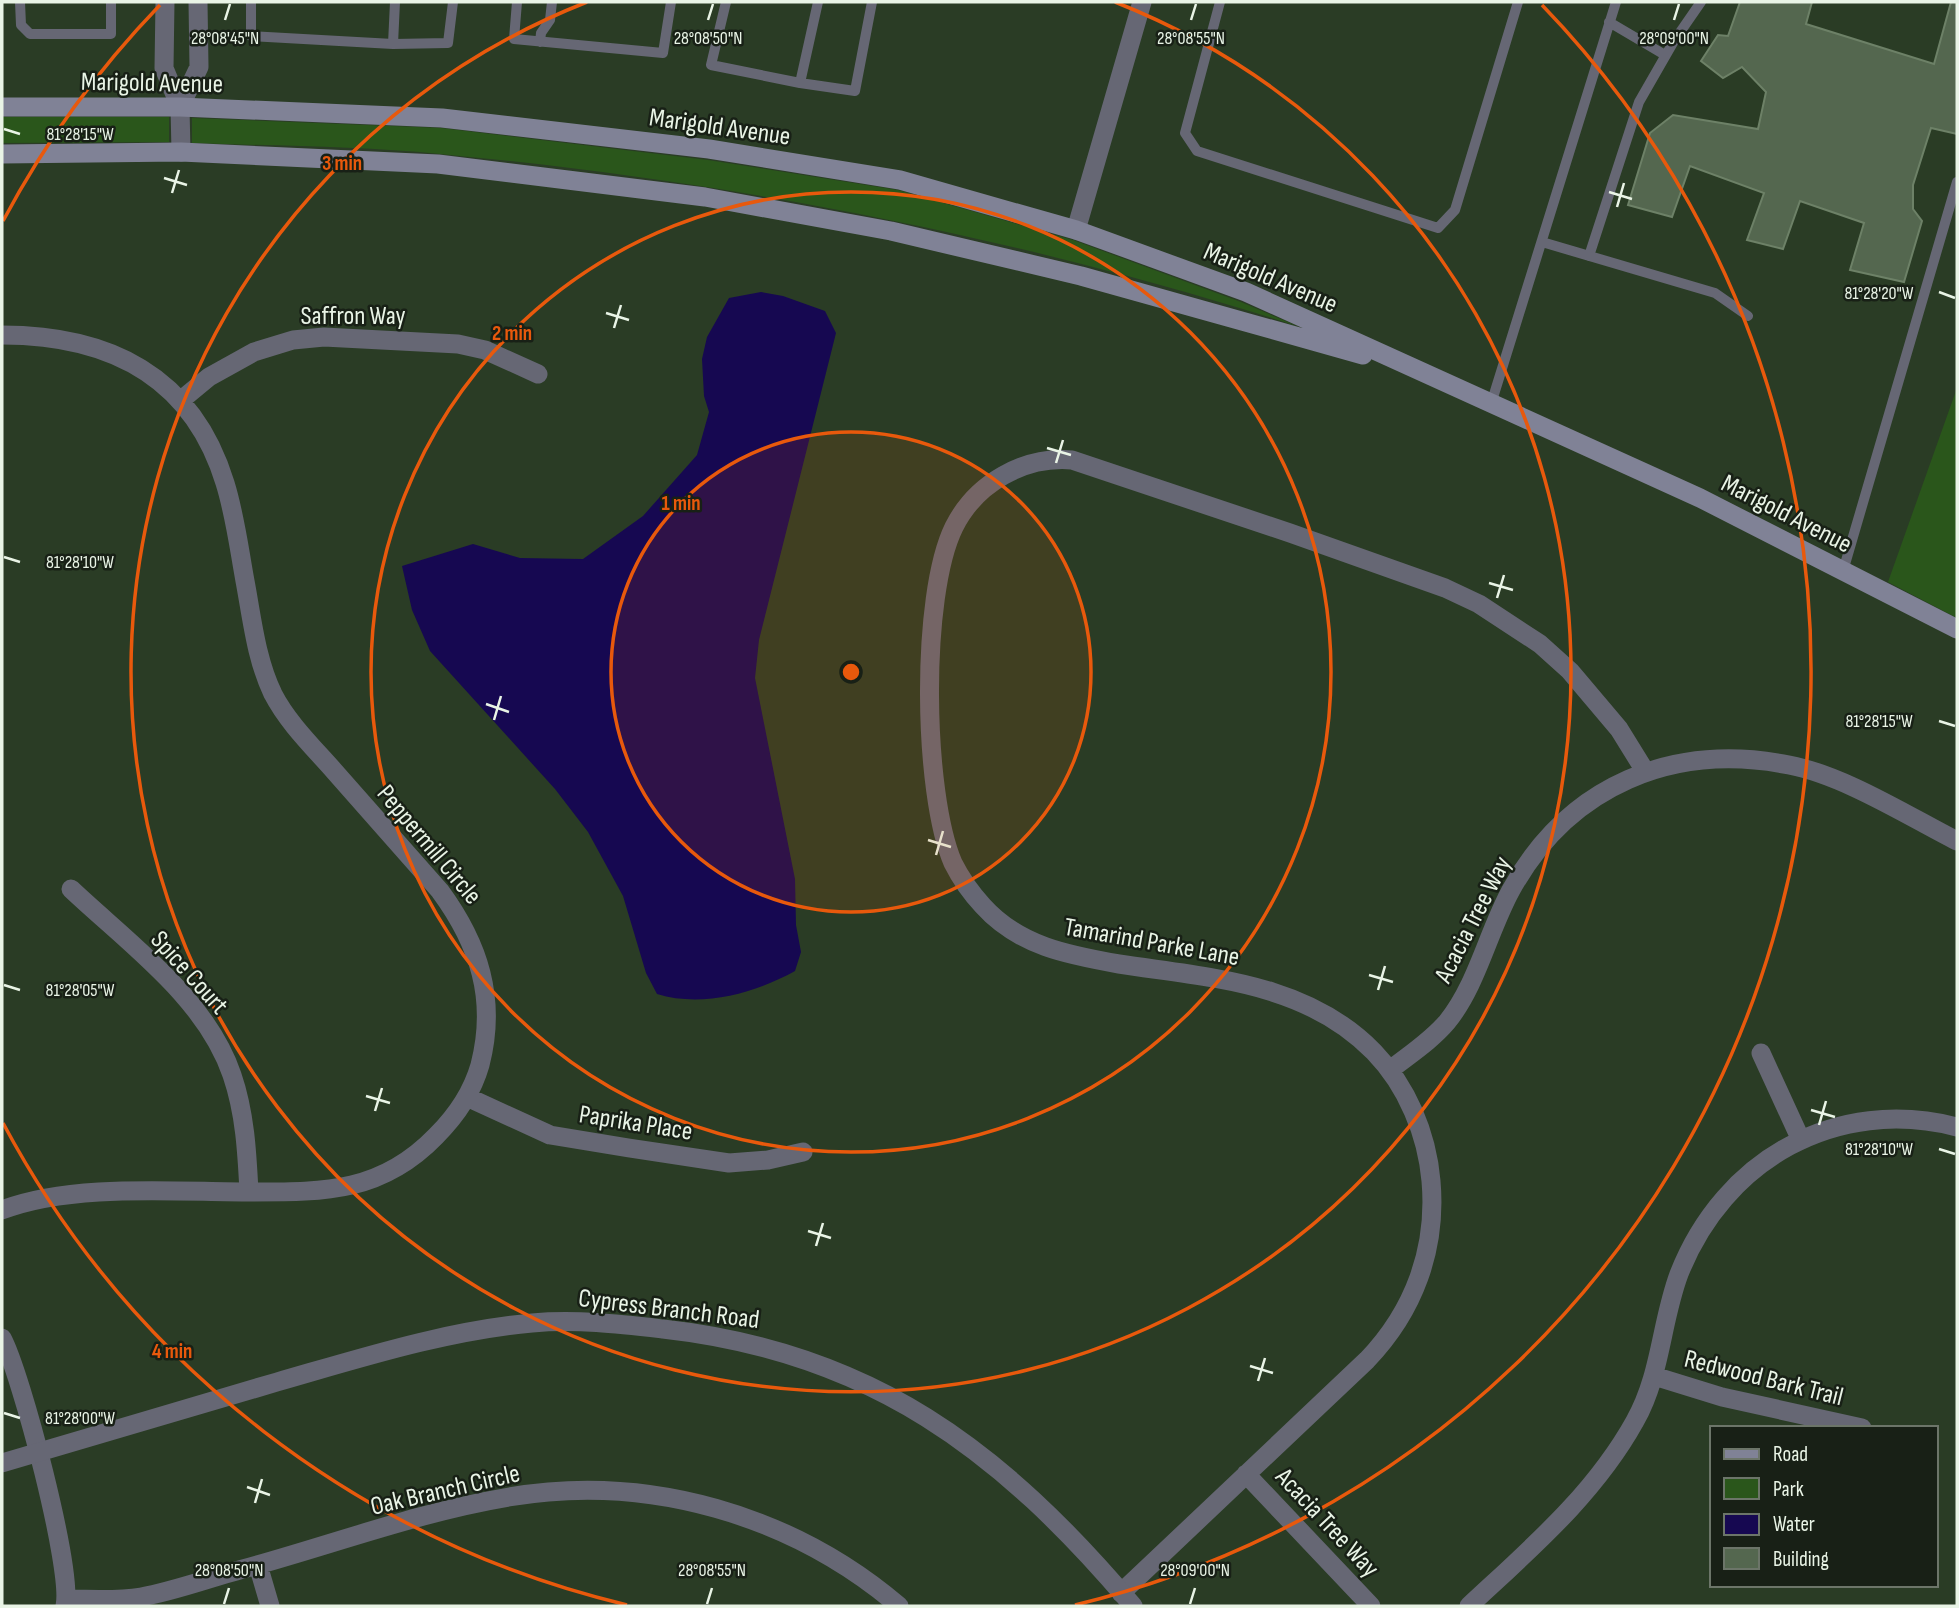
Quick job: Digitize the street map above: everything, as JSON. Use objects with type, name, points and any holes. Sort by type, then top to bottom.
[{"type":"main road","name":"Marigold Avenue","points":[[2,107],[180,107],[442,118],[709,149],[900,180],[1076,230],[1245,292],[1700,498],[1957,629]]},
{"type":"main road","name":"Marigold Avenue","points":[[2,154],[181,152],[439,164],[719,200],[891,231],[1080,276],[1398,363]]},
{"type":"street","points":[[165,2],[164,68],[180,107],[181,152]]},
{"type":"street","points":[[180,107],[199,66],[198,2]]},
{"type":"street","points":[[1076,230],[1142,2]]},
{"type":"street","name":"Peppermill Circle","points":[[2,335],[47,336],[95,346],[139,367],[180,401],[208,439],[225,483],[257,642],[272,693],[293,725],[440,891],[471,940],[482,968],[488,1024],[477,1076],[452,1120],[407,1162],[382,1176],[338,1190],[66,1195],[2,1210]]},
{"type":"street","name":"Saffron Way","points":[[180,401],[209,377],[254,352],[293,340],[324,337],[458,344],[485,350],[538,374]]},
{"type":"street","name":"Tamarind Parke Lane","points":[[1127,1600],[1246,1474],[1383,1343],[1398,1323],[1418,1284],[1431,1227],[1430,1168],[1422,1132],[1390,1070],[1340,1023],[1290,996],[1246,985],[1079,957],[1039,946],[1003,924],[962,879],[945,838],[936,801],[929,714],[937,600],[947,544],[958,520],[975,498],[1014,469],[1044,460],[1072,460],[1445,589],[1507,620],[1570,670],[1619,729],[1645,771]]},
{"type":"street","name":"Acacia Tree Way","points":[[1390,1070],[1436,1034],[1458,1007],[1511,891],[1542,844],[1587,802],[1615,784],[1645,771],[1716,759],[1790,765],[1849,787],[1957,841]]},
{"type":"street","name":"Spice Court","points":[[71,889],[172,985],[214,1038],[231,1073],[242,1113],[249,1192]]},
{"type":"street","points":[[1761,1054],[1800,1138]]},
{"type":"street","name":"Paprika Place","points":[[467,1097],[550,1135],[629,1148],[729,1163],[768,1160],[803,1152]]},
{"type":"street","points":[[1469,1606],[1565,1515],[1602,1472],[1636,1418],[1654,1376],[1679,1276],[1701,1228],[1735,1186],[1778,1151],[1800,1138],[1842,1126],[1889,1119],[1922,1120],[1957,1127]]},
{"type":"street","name":"Cypress Branch Road","points":[[2,1463],[394,1348],[471,1332],[528,1323],[575,1321],[704,1333],[752,1342],[794,1355],[882,1392],[938,1423],[1027,1493],[1127,1600]]},
{"type":"street","points":[[2,1338],[16,1372],[37,1453]]},
{"type":"street","name":"Redwood Bark Trail","points":[[1654,1376],[1722,1397],[1853,1426]]},
{"type":"street","name":"Oak Branch Circle","points":[[37,1453],[62,1551],[66,1603],[139,1597],[480,1503],[541,1493],[601,1490],[684,1500],[760,1523],[838,1561],[899,1606]]},
{"type":"street","name":"Acacia Tree Way","points":[[1246,1474],[1371,1606]]},
{"type":"street","points":[[258,1565],[270,1606]]},
{"type":"lane","points":[[20,2],[21,25],[30,34],[111,34],[111,2]]},
{"type":"lane","points":[[251,2],[251,36],[393,44],[448,43],[453,2]]},
{"type":"lane","points":[[393,44],[395,2]]},
{"type":"lane","points":[[517,2],[514,39],[663,53],[671,2]]},
{"type":"lane","points":[[540,42],[541,33],[550,20],[552,2]]},
{"type":"lane","points":[[726,2],[711,65],[855,91],[872,2]]},
{"type":"lane","points":[[800,83],[818,2]]},
{"type":"lane","points":[[1220,2],[1185,133],[1197,151],[1438,228],[1455,210],[1518,2]]},
{"type":"lane","points":[[1491,404],[1616,2]]},
{"type":"lane","points":[[1589,256],[1639,102],[1665,55],[1701,2]]},
{"type":"lane","points":[[1609,22],[1665,55]]},
{"type":"lane","points":[[1843,571],[1957,182]]},
{"type":"lane","points":[[1542,242],[1715,293],[1748,316]]},
{"type":"green space","points":[[2,117],[169,117],[169,142],[2,143]]},
{"type":"green space","points":[[192,118],[441,128],[708,160],[898,190],[1073,240],[1241,302],[1297,326],[1087,265],[873,217],[766,197],[549,165],[378,149],[192,143]]},
{"type":"green space","points":[[1957,388],[1957,618],[1888,582]]},
{"type":"water","points":[[761,292],[783,296],[825,311],[836,333],[759,640],[755,678],[795,879],[796,925],[801,952],[795,971],[763,986],[710,999],[674,998],[657,994],[646,973],[623,896],[588,832],[555,789],[430,651],[412,610],[402,566],[473,544],[520,558],[583,559],[643,516],[697,455],[709,412],[704,396],[702,359],[707,337],[729,298]]},
{"type":"building","points":[[1740,2],[1812,2],[1806,24],[1934,64],[1951,2],[1957,2],[1957,134],[1931,128],[1913,185],[1913,209],[1922,221],[1904,282],[1850,270],[1864,223],[1800,201],[1783,249],[1747,240],[1764,193],[1690,166],[1672,217],[1628,205],[1650,133],[1673,115],[1758,129],[1766,92],[1742,67],[1723,78],[1701,61],[1718,35],[1728,36]]}]
